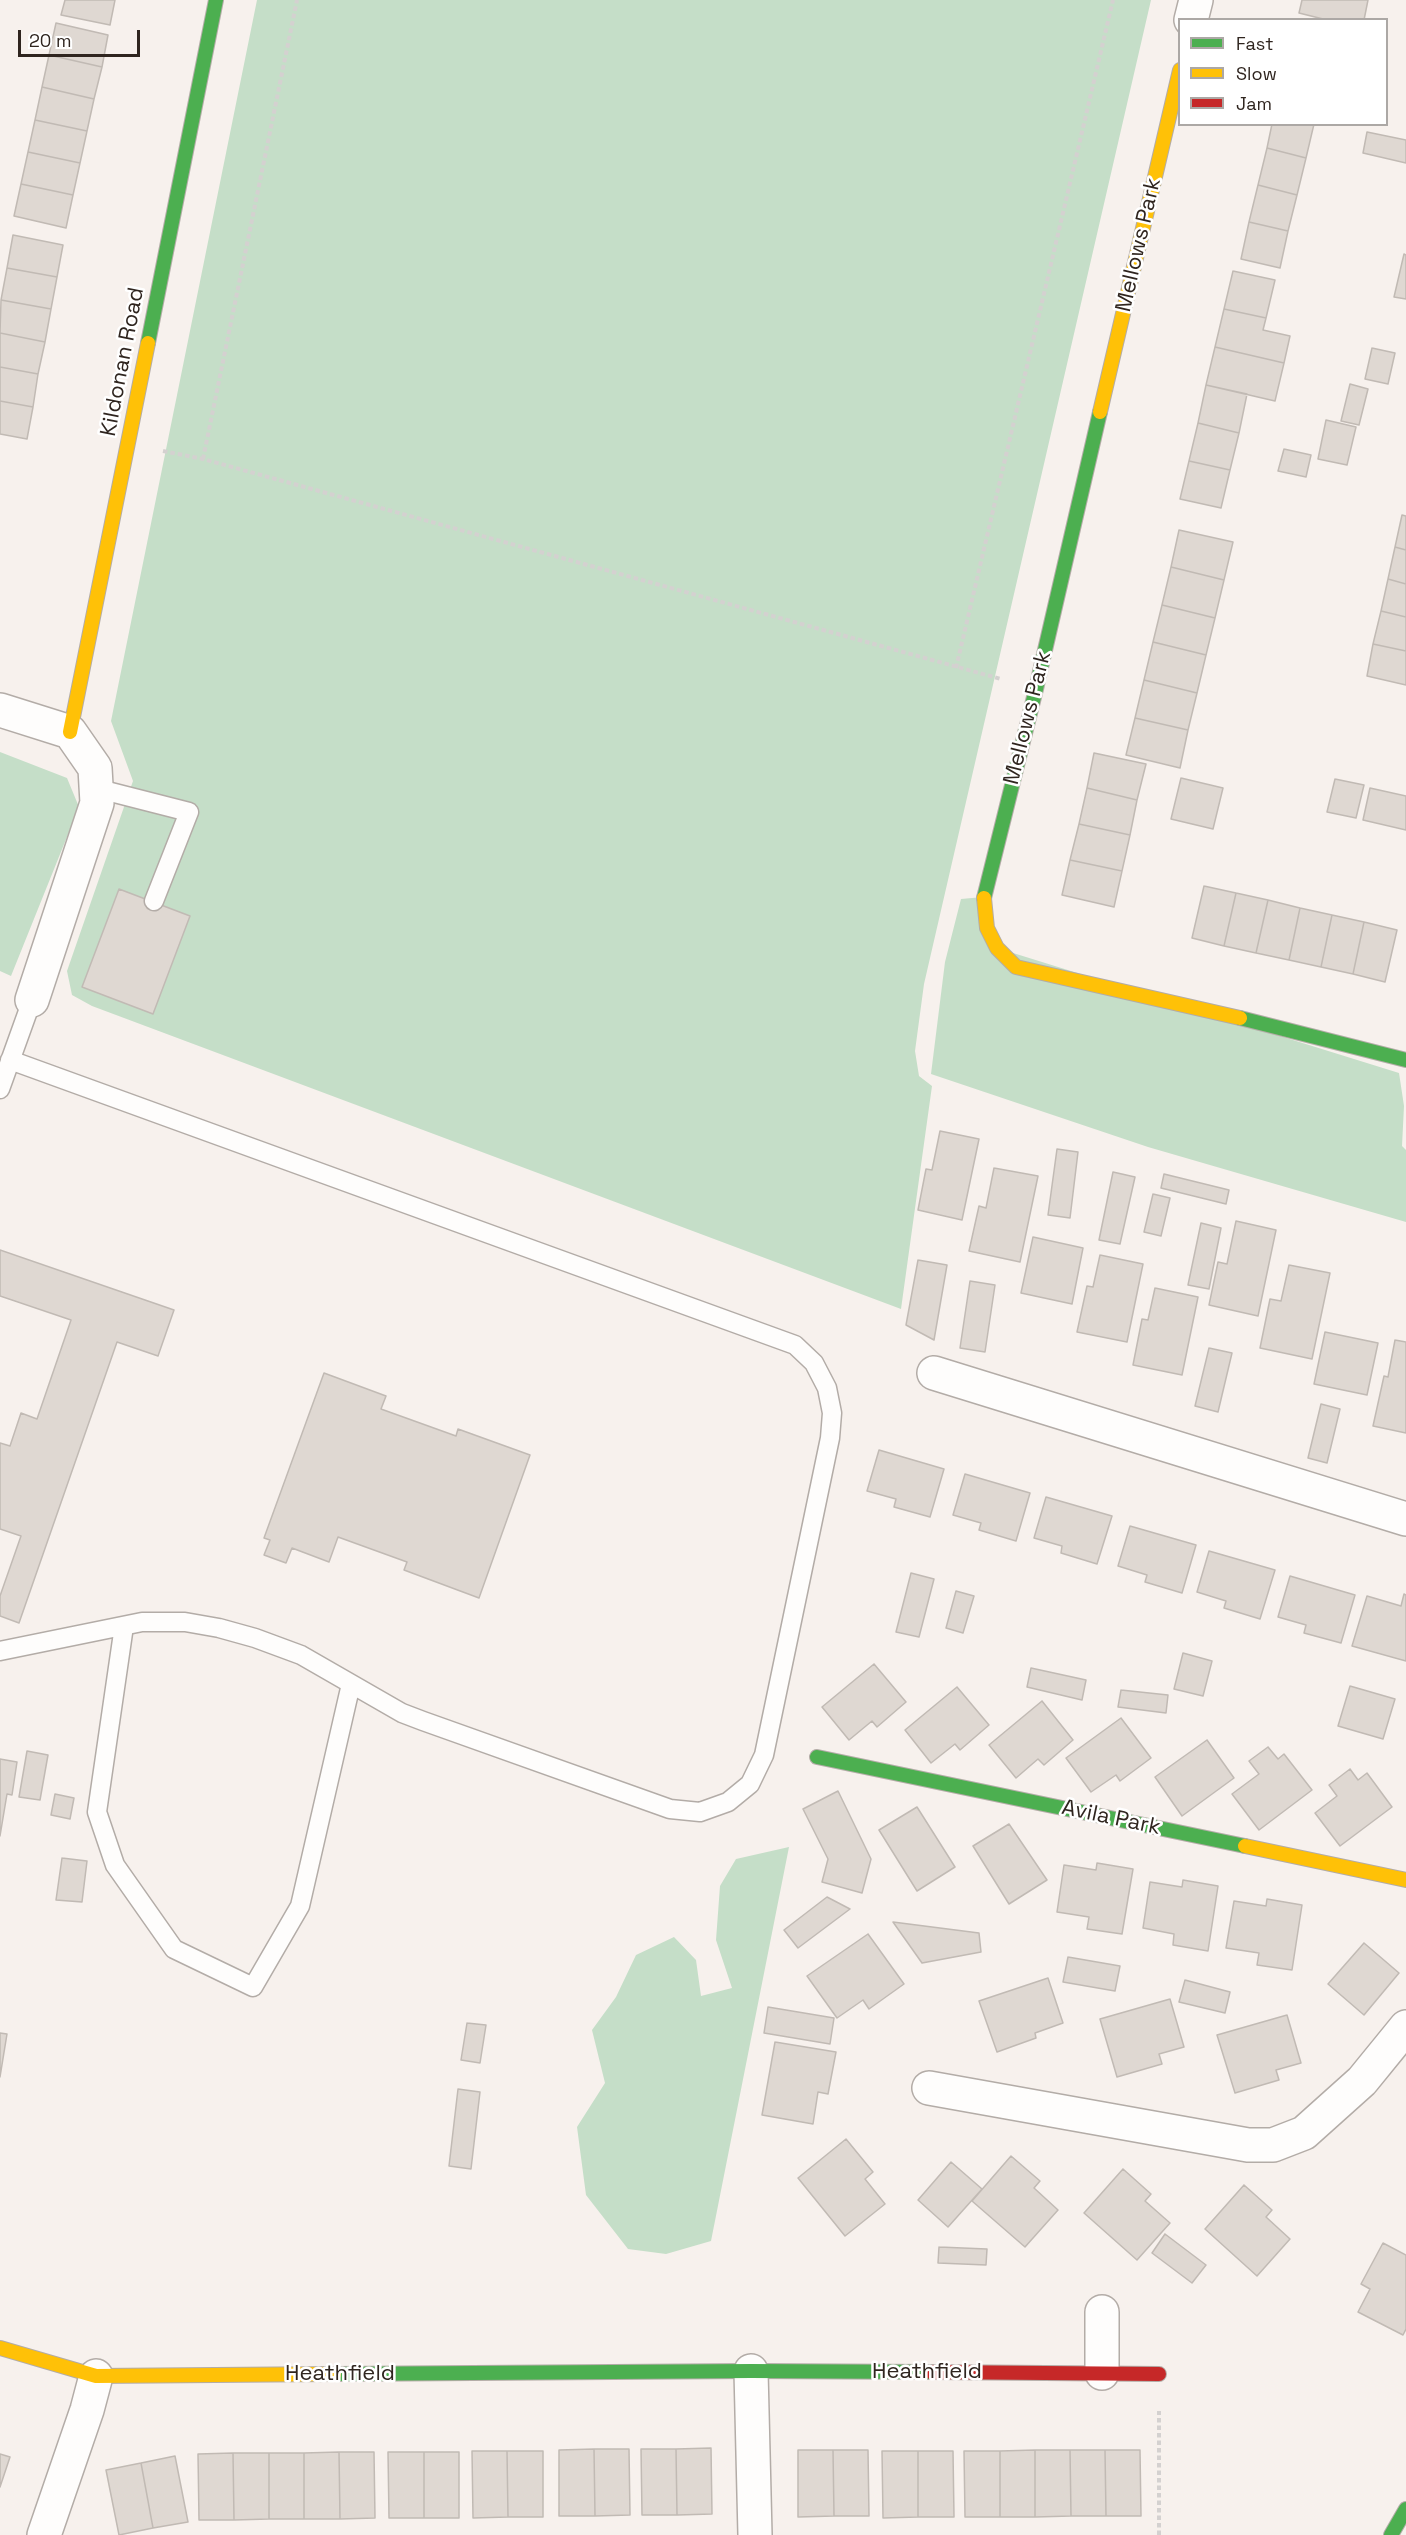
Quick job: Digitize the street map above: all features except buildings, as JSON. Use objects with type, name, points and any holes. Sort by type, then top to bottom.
[{"type":"street","name":"Kildonan Road","points":[[70,732],[216,0]]},
{"type":"street","points":[[1192,18],[1196,0]]},
{"type":"street","name":"Mellows Park","points":[[1178,74],[1036,688],[984,897],[987,928],[997,948],[1016,967],[1206,1010],[1406,1060]]},
{"type":"street","points":[[0,710],[70,732],[95,768],[96,803],[32,1000]]},
{"type":"street","points":[[934,1373],[1406,1519]]},
{"type":"street","name":"Avila Park","points":[[817,1757],[1406,1880]]},
{"type":"street","points":[[929,2088],[1248,2145],[1274,2145],[1304,2133],[1362,2081],[1406,2027]]},
{"type":"street","points":[[1102,2312],[1102,2373]]},
{"type":"street","name":"Heathfield","points":[[0,2348],[96,2376],[751,2371],[1159,2374]]},
{"type":"street","points":[[751,2371],[754,2535]]},
{"type":"street","points":[[44,2535],[87,2410],[96,2376]]},
{"type":"street","points":[[1398,2531],[1406,2509]]},
{"type":"lane","points":[[95,788],[189,812],[154,901]]},
{"type":"lane","points":[[0,1089],[32,1000]]},
{"type":"lane","points":[[0,1651],[142,1622],[185,1622],[219,1628],[301,1655],[402,1713],[670,1809],[700,1812],[728,1802],[750,1784],[764,1755],[830,1437],[831,1413],[827,1388],[814,1363],[795,1345],[10,1060]]},
{"type":"lane","points":[[124,1626],[97,1812],[115,1865],[174,1949],[253,1987],[300,1906],[351,1684]]},
{"type":"path","points":[[203,459],[297,0]]},
{"type":"path","points":[[956,668],[1113,0]]},
{"type":"path","points":[[128,444],[203,459],[956,668],[1036,688]]},
{"type":"path","points":[[1159,2374],[1159,2535]]},
{"type":"green space","points":[[257,0],[1151,0],[924,984],[915,1051],[919,1076],[932,1086],[901,1309],[92,1006],[72,995],[67,971],[133,781],[111,721]]},
{"type":"green space","points":[[0,752],[67,778],[79,807],[11,976],[0,971]]},
{"type":"green space","points":[[983,897],[997,948],[1399,1073],[1404,1106],[1402,1146],[1406,1150],[1406,1222],[1148,1147],[931,1074],[945,962],[961,899]]},
{"type":"green space","points":[[789,1847],[711,2241],[666,2254],[628,2249],[586,2195],[577,2127],[605,2083],[592,2030],[616,1997],[636,1955],[674,1937],[696,1960],[701,1996],[732,1988],[716,1940],[720,1886],[736,1859]]},
{"type":"traffic: fast","points":[[148,343],[216,0]]},
{"type":"traffic: fast","points":[[984,898],[1036,689],[1100,412]]},
{"type":"traffic: fast","points":[[1240,1018],[1406,1060]]},
{"type":"traffic: fast","points":[[817,1757],[1245,1846]]},
{"type":"traffic: fast","points":[[334,2374],[931,2372]]},
{"type":"traffic: fast","points":[[1391,2535],[1406,2509]]},
{"type":"traffic: slow","points":[[1100,412],[1178,79]]},
{"type":"traffic: slow","points":[[70,732],[148,343]]},
{"type":"traffic: slow","points":[[984,898],[987,928],[997,948],[1016,967],[1240,1018]]},
{"type":"traffic: slow","points":[[1245,1846],[1406,1880]]},
{"type":"traffic: slow","points":[[0,2348],[96,2376],[334,2374]]},
{"type":"traffic: jam","points":[[931,2372],[1159,2374]]}]
